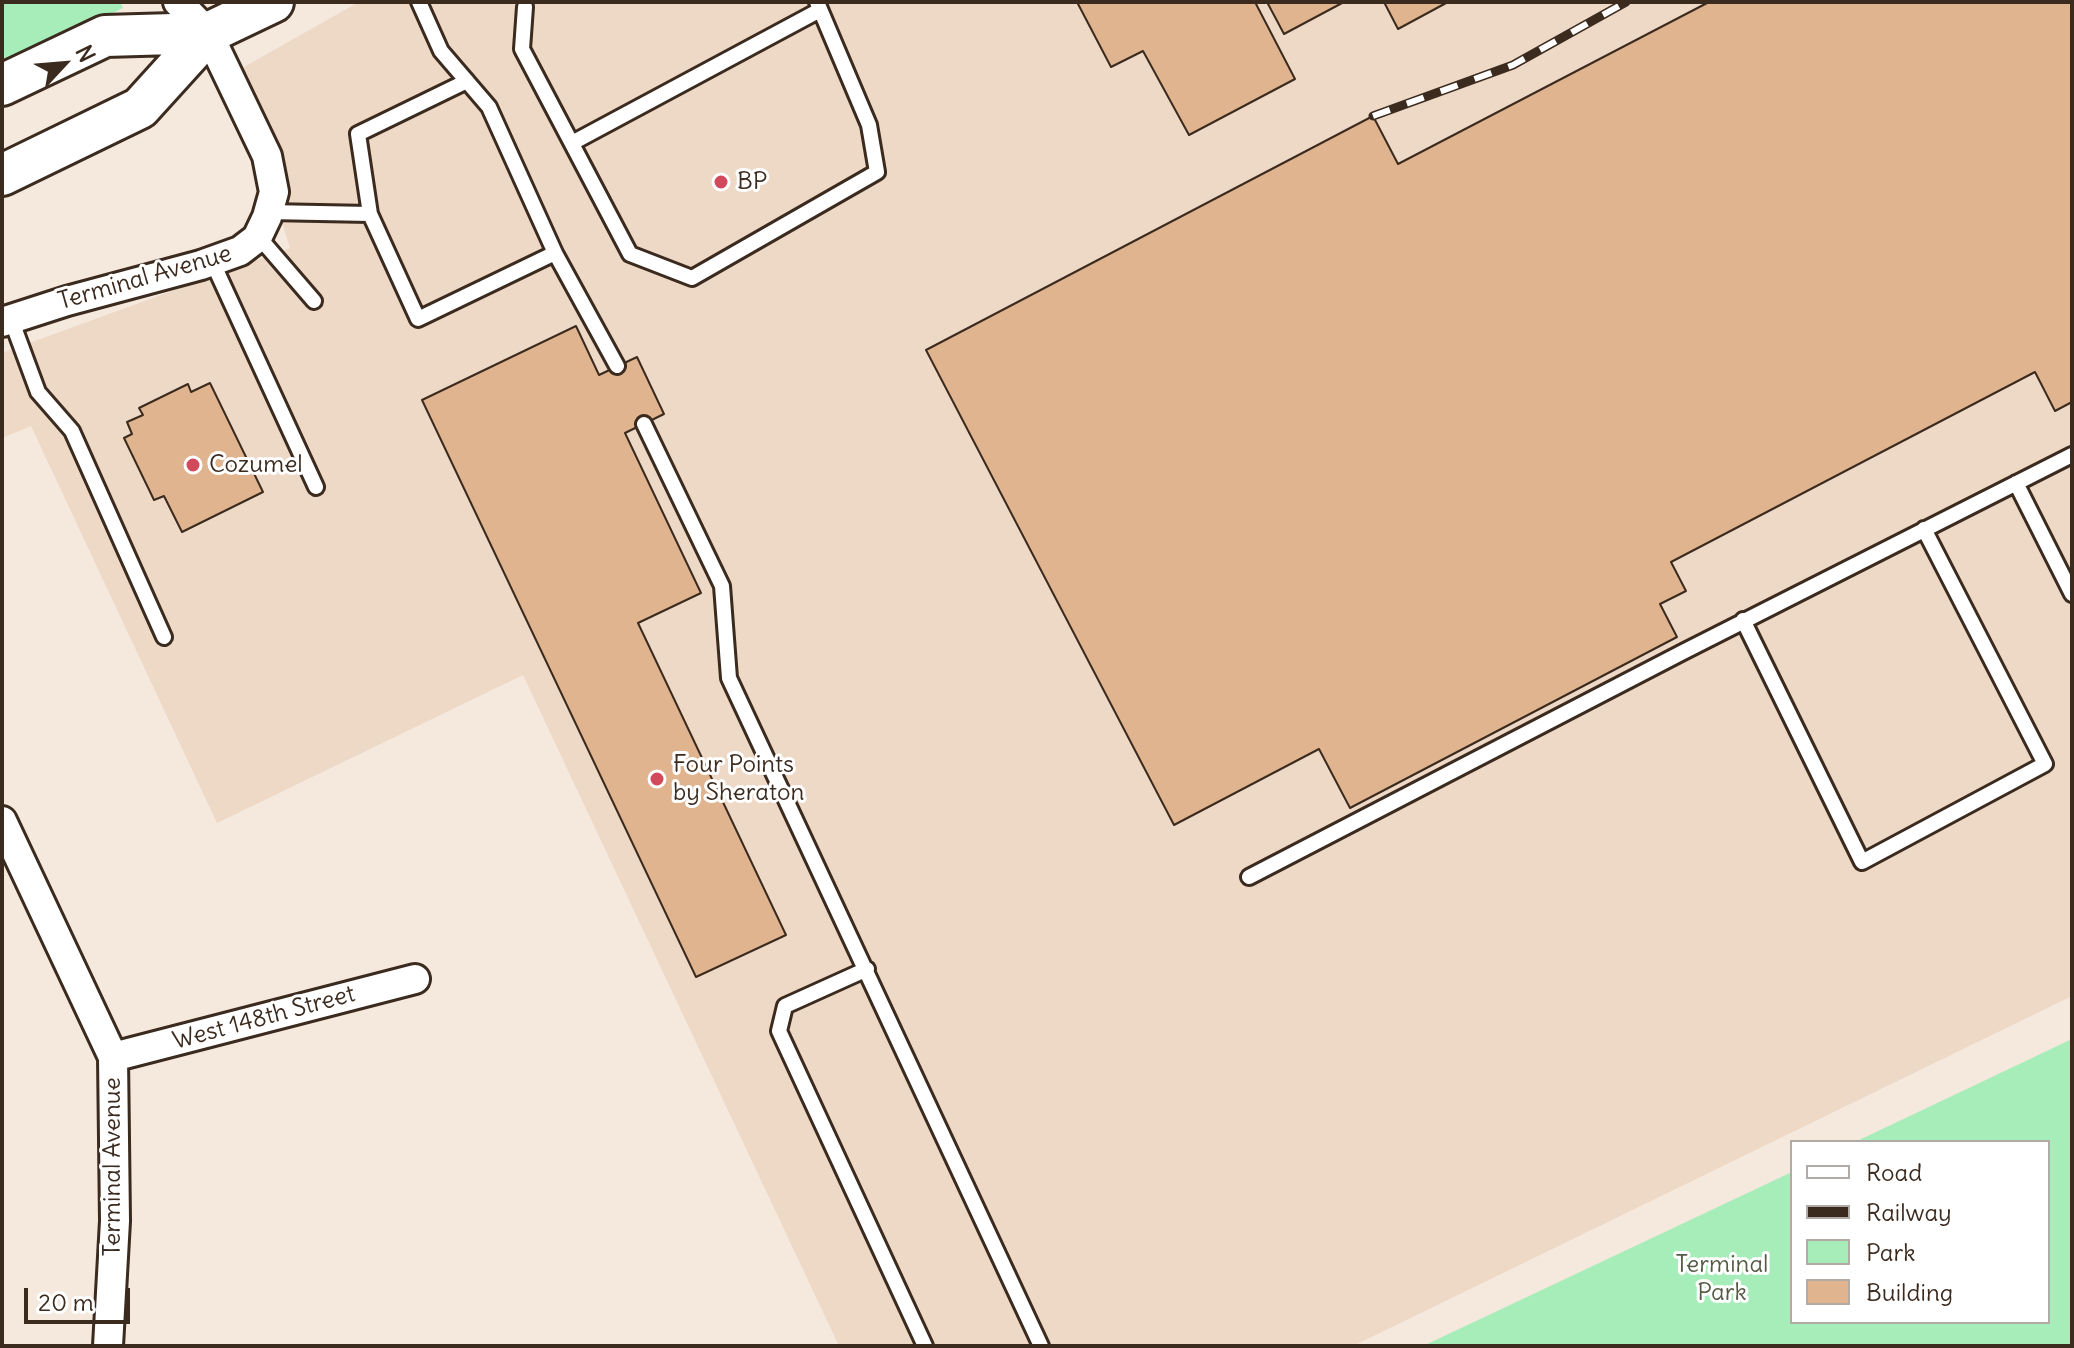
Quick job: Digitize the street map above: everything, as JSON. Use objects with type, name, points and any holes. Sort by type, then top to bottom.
[{"type":"main road","points":[[2,85],[105,36],[207,18],[273,2]]},
{"type":"main road","points":[[2,175],[140,108],[207,18]]},
{"type":"street","points":[[178,2],[207,18],[267,156],[274,192],[263,224]]},
{"type":"street","name":"Terminal Avenue","points":[[6,321],[240,251],[263,224]]},
{"type":"street","name":"Terminal Avenue","points":[[2,821],[113,1057],[115,1221],[108,1346]]},
{"type":"street","name":"West 148th Street","points":[[113,1057],[415,979]]},
{"type":"lane","points":[[419,2],[441,51],[489,107],[555,253],[617,366]]},
{"type":"lane","points":[[527,4],[522,49],[630,254],[692,278],[877,172],[869,125],[819,6],[572,143]]},
{"type":"lane","points":[[467,81],[358,134],[370,214],[418,319],[555,253]]},
{"type":"lane","points":[[314,301],[263,224],[370,214]]},
{"type":"lane","points":[[212,261],[316,487]]},
{"type":"lane","points":[[6,321],[38,392],[72,431],[164,637]]},
{"type":"lane","points":[[644,424],[722,586],[729,678],[1041,1346]]},
{"type":"lane","points":[[1249,877],[1743,620],[2072,455]]},
{"type":"lane","points":[[2016,483],[2072,594]]},
{"type":"lane","points":[[1743,620],[1862,862],[2045,764],[1924,529]]},
{"type":"lane","points":[[867,969],[785,1006],[779,1031],[925,1346]]},
{"type":"shaded area","points":[[359,2],[2072,2],[2072,996],[1353,1346],[839,1346],[523,675],[217,823],[31,426],[2,438],[2,353],[290,248],[235,72]]},
{"type":"green space","points":[[2,2],[120,2],[123,8],[2,67]]},
{"type":"green space","name":"Terminal Park","points":[[2072,1039],[2072,1346],[1423,1346],[1790,1173],[1790,1324],[2050,1324],[2050,1140],[1859,1140]]},
{"type":"building","points":[[1077,2],[1255,2],[1295,79],[1189,135],[1143,51],[1111,67]]},
{"type":"building","points":[[1267,2],[1344,2],[1284,34]]},
{"type":"building","points":[[1384,2],[1448,2],[1398,29]]},
{"type":"building","points":[[1709,2],[2072,2],[2072,402],[2055,411],[2035,372],[1671,562],[1686,591],[1660,604],[1677,637],[1350,808],[1319,749],[1174,825],[926,350],[1373,116],[1398,164]]},
{"type":"building","name":"Four Points by Sheraton","points":[[576,326],[599,375],[637,357],[664,414],[625,433],[701,593],[638,623],[786,935],[696,977],[422,400]]},
{"type":"building","name":"Cozumel","points":[[210,383],[263,492],[182,532],[164,496],[154,500],[124,438],[132,434],[127,422],[143,415],[139,408],[188,384],[191,392]]},
{"type":"railway","points":[[1373,116],[1513,65],[1626,2]]},
{"type":"place","name":"BP","points":[[721,182]]},
{"type":"place","name":"Cozumel","points":[[193,465]]},
{"type":"place","name":"Four Points by Sheraton","points":[[657,779]]}]
